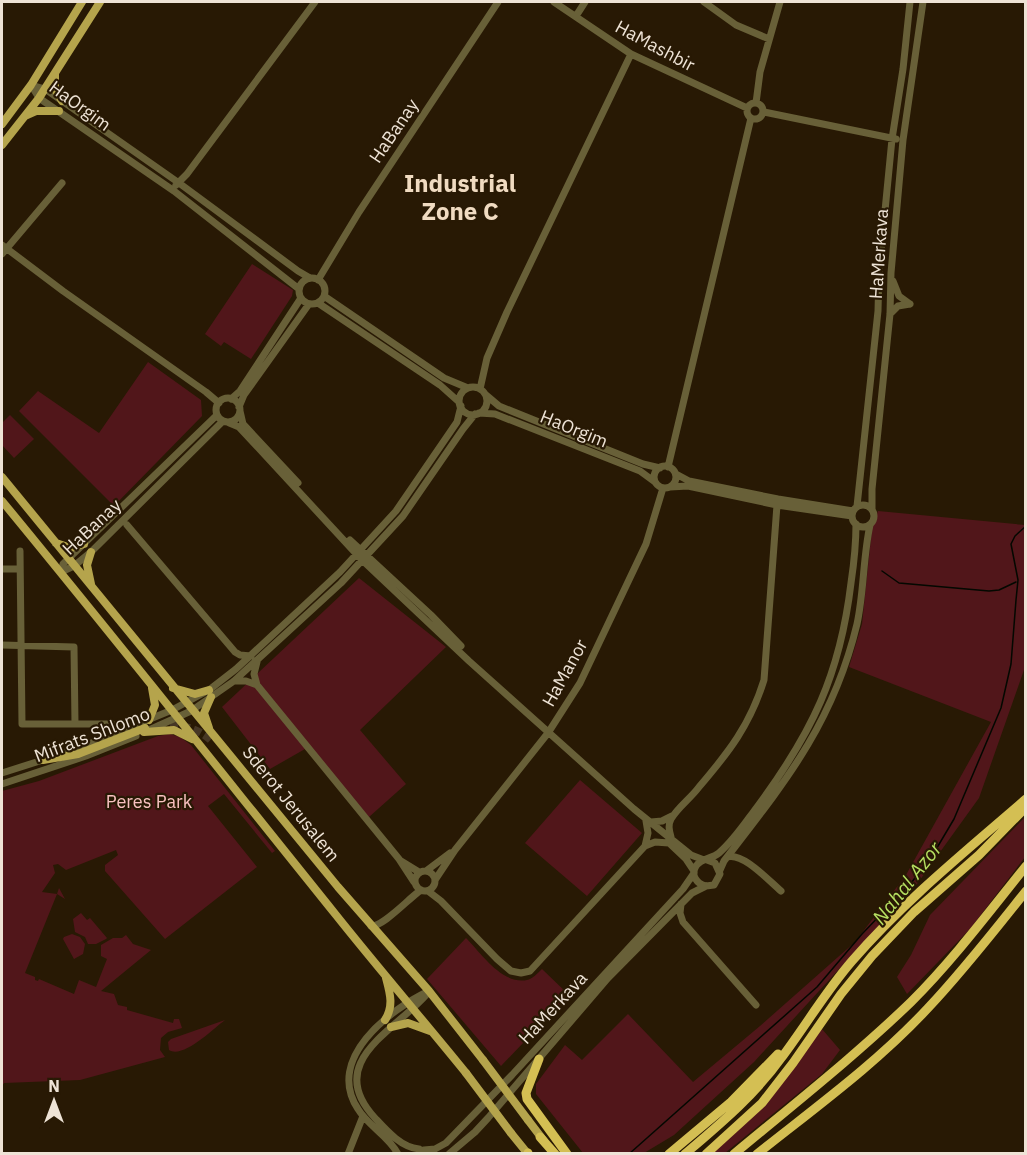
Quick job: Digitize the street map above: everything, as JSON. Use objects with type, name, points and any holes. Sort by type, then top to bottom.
[{"type":"highway","points":[[685,1154],[728,1118],[782,1058],[849,964],[885,926],[921,890],[1026,799]]},
{"type":"highway","points":[[706,1154],[769,1094],[841,994],[872,956],[907,919],[979,855],[1026,807]]},
{"type":"highway","points":[[734,1154],[857,1053],[912,1001],[977,927],[1026,866]]},
{"type":"highway","points":[[757,1154],[858,1074],[928,1008],[1026,891]]},
{"type":"highway","points":[[669,1154],[731,1102],[805,1023]]},
{"type":"highway","points":[[538,1059],[526,1093],[531,1106],[567,1154]]},
{"type":"highway","points":[[540,1137],[554,1154]]},
{"type":"main road","points":[[2,124],[31,85],[82,2]]},
{"type":"main road","points":[[2,145],[39,98],[100,2]]},
{"type":"main road","points":[[55,72],[56,89],[62,101]]},
{"type":"main road","points":[[24,117],[36,111],[59,111]]},
{"type":"main road","name":"Sderot Jerusalem","points":[[2,477],[217,744],[429,991],[540,1137]]},
{"type":"main road","name":"Sderot Jerusalem","points":[[2,501],[466,1073],[528,1153]]},
{"type":"main road","points":[[52,540],[71,548],[84,544]]},
{"type":"main road","points":[[91,552],[87,575],[93,590]]},
{"type":"main road","points":[[146,677],[155,697],[155,705],[146,727]]},
{"type":"main road","points":[[173,688],[195,693],[210,693],[204,712],[217,744]]},
{"type":"main road","points":[[43,759],[78,754],[146,727],[176,730],[188,736],[205,750]]},
{"type":"main road","points":[[385,975],[391,1004],[388,1024],[412,1024],[434,1034]]},
{"type":"street","points":[[164,184],[176,181],[187,174],[315,2]]},
{"type":"street","name":"HaBanay","points":[[318,280],[365,202],[498,2]]},
{"type":"street","name":"HaMashbir","points":[[554,2],[631,54],[747,108]]},
{"type":"street","points":[[576,16],[585,2]]},
{"type":"street","points":[[704,2],[736,25],[769,39]]},
{"type":"street","points":[[756,103],[760,72],[780,2]]},
{"type":"street","name":"HaMerkava","points":[[854,511],[878,311],[879,272],[892,139],[910,2]]},
{"type":"street","name":"HaMerkava","points":[[872,509],[903,140],[923,2]]},
{"type":"street","points":[[480,388],[488,358],[507,312],[631,54]]},
{"type":"street","name":"HaOrgim","points":[[31,85],[45,89],[310,278]]},
{"type":"street","name":"HaOrgim","points":[[31,85],[39,98],[164,184],[299,289]]},
{"type":"street","points":[[756,103],[763,107],[764,112],[759,118],[751,118],[747,114],[747,108],[750,104],[756,103]]},
{"type":"street","points":[[764,112],[903,140]]},
{"type":"street","points":[[751,118],[664,467],[655,474],[655,482],[667,488],[688,486],[777,505],[854,511],[866,505],[872,509],[874,518],[870,525],[857,622],[836,692],[804,754],[727,857],[717,882],[706,886],[698,883],[686,859],[671,841],[669,825],[675,814],[702,785],[743,732],[757,704],[764,680],[777,505]]},
{"type":"street","points":[[62,183],[3,250],[158,356],[219,403]]},
{"type":"street","points":[[298,271],[308,273],[324,269]]},
{"type":"street","points":[[890,314],[898,306],[910,304],[899,296],[891,273]]},
{"type":"street","points":[[318,303],[324,296],[324,287],[318,280],[310,278],[303,281],[299,289],[301,298],[309,304],[318,303],[440,385],[465,412],[477,414]]},
{"type":"street","points":[[210,693],[234,681],[257,662],[362,555],[375,547],[403,516],[463,429],[486,405],[486,395],[480,388],[468,388],[444,378],[324,296]]},
{"type":"street","points":[[301,298],[240,392],[231,399],[224,399],[219,403],[216,409],[217,415],[225,422],[239,427],[373,566],[431,615],[480,669],[548,733],[671,841],[691,855],[715,863],[720,870]]},
{"type":"street","points":[[225,422],[237,418],[244,395],[309,304]]},
{"type":"street","points":[[362,555],[368,542],[396,511],[457,422],[460,395],[468,388]]},
{"type":"street","name":"HaOrgim","points":[[486,395],[499,406],[643,464],[664,467]]},
{"type":"street","points":[[231,399],[240,409],[243,424],[351,544],[349,569]]},
{"type":"street","name":"HaOrgim","points":[[477,414],[495,414],[507,418],[640,471],[655,482]]},
{"type":"street","name":"HaBanay","points":[[61,572],[63,564],[217,415]]},
{"type":"street","name":"HaBanay","points":[[61,572],[74,566],[91,552],[225,422]]},
{"type":"street","points":[[664,467],[689,481],[854,511]]},
{"type":"street","points":[[667,488],[676,479],[676,474]]},
{"type":"street","name":"HaManor","points":[[371,926],[383,923],[424,886],[548,733],[580,683],[646,544],[667,488]]},
{"type":"street","points":[[694,872],[698,863],[718,854],[730,841],[782,774],[809,729],[819,707],[834,670],[847,619],[856,543],[854,511]]},
{"type":"street","points":[[128,515],[128,525],[236,652],[240,655],[251,656]]},
{"type":"street","points":[[856,524],[863,527],[870,525]]},
{"type":"street","points":[[118,525],[128,525]]},
{"type":"street","points":[[351,544],[363,545],[368,542]]},
{"type":"street","points":[[373,566],[375,547]]},
{"type":"street","points":[[20,551],[22,724],[112,724]]},
{"type":"street","points":[[210,693],[349,569],[373,566]]},
{"type":"street","points":[[2,569],[20,569]]},
{"type":"street","points":[[2,645],[74,646],[75,724]]},
{"type":"street","points":[[236,652],[237,669]]},
{"type":"street","points":[[256,685],[254,674],[257,662]]},
{"type":"street","points":[[234,681],[246,681],[256,685],[399,859],[497,959],[512,971],[521,973],[530,971],[645,846],[655,842],[671,841]]},
{"type":"street","name":"Mifrats Shlomo","points":[[146,727],[175,714],[185,703],[210,693]]},
{"type":"street","name":"Mifrats Shlomo","points":[[2,783],[87,756],[175,714],[191,711],[210,693]]},
{"type":"street","name":"Mifrats Shlomo","points":[[2,773],[43,759]]},
{"type":"street","points":[[649,822],[663,821],[675,814]]},
{"type":"street","points":[[645,846],[649,822]]},
{"type":"street","points":[[741,839],[741,854],[745,861]]},
{"type":"street","name":"HaManor","points":[[423,871],[455,850]]},
{"type":"street","points":[[727,857],[737,856],[745,861],[781,891]]},
{"type":"street","points":[[399,859],[432,874],[424,886]]},
{"type":"street","points":[[423,871],[415,876],[424,886]]},
{"type":"street","name":"HaMerkava","points":[[407,1154],[435,1149],[446,1143],[683,890],[694,872]]},
{"type":"street","name":"HaMerkava","points":[[449,1154],[475,1132],[519,1084],[608,978],[696,889],[706,886]]},
{"type":"street","points":[[681,904],[680,913],[683,922],[756,1005]]},
{"type":"street","points":[[664,921],[683,922]]},
{"type":"street","points":[[383,923],[381,932],[384,941]]},
{"type":"street","points":[[398,1154],[363,1116],[350,1094],[349,1071],[354,1056],[363,1042],[429,991]]},
{"type":"street","points":[[388,1024],[361,1061],[357,1076],[358,1092],[370,1112],[395,1138],[408,1146],[424,1151]]},
{"type":"street","points":[[348,1154],[363,1116]]},
{"type":"green space","points":[[252,264],[293,290],[292,296],[251,359],[224,342],[221,346],[205,334]]},
{"type":"green space","points":[[148,362],[201,400],[202,416],[114,506],[19,411],[38,391],[99,433]]},
{"type":"green space","points":[[10,415],[34,439],[14,458],[2,445],[2,423]]},
{"type":"green space","points":[[878,511],[1025,525],[1025,667],[979,798],[917,884],[754,1062],[674,1135],[644,1153],[583,1153],[536,1094],[536,1084],[565,1045],[582,1060],[628,1014],[693,1082],[855,942],[906,875],[991,722],[849,667],[862,624],[872,528]]},
{"type":"green space","points":[[359,578],[446,647],[360,730],[406,784],[369,817],[305,749],[270,769],[222,707]]},
{"type":"green space","name":"Peres Park","points":[[170,734],[180,737],[191,745],[275,851],[272,853],[224,794],[208,806],[257,867],[165,939],[105,871],[105,865],[118,855],[116,850],[66,870],[58,864],[53,865],[55,873],[42,892],[57,894],[25,973],[35,977],[35,980],[39,979],[74,994],[79,980],[96,987],[107,959],[101,956],[101,945],[113,938],[122,938],[126,935],[133,944],[151,950],[101,991],[114,994],[118,1005],[127,1007],[127,1010],[173,1023],[174,1019],[179,1019],[182,1028],[168,1032],[161,1038],[160,1050],[165,1057],[80,1080],[4,1083],[2,1086],[2,791],[39,781],[158,736]]},
{"type":"green space","points":[[580,780],[642,833],[587,896],[525,843]]},
{"type":"green space","points":[[1025,817],[1025,857],[970,929],[907,994],[897,977],[911,955],[930,915]]},
{"type":"green space","points":[[59,888],[65,899],[57,894]]},
{"type":"green space","points":[[81,913],[87,920],[90,918],[107,938],[96,944],[88,944],[85,937],[75,932],[73,919]]},
{"type":"green space","points":[[72,934],[80,937],[85,944],[83,954],[74,959],[63,939]]},
{"type":"green space","points":[[466,938],[493,966],[509,978],[527,980],[542,969],[569,995],[501,1066],[427,979]]},
{"type":"green space","points":[[225,1020],[190,1047],[175,1052],[169,1050],[168,1042],[171,1039]]},
{"type":"green space","points":[[822,1029],[840,1050],[822,1074],[725,1153],[710,1154],[751,1118]]},
{"type":"waterway","name":"Nahal Azor","points":[[629,1154],[817,987],[862,934],[912,882],[938,846],[954,819],[1001,708],[1011,664],[1018,580],[1011,544],[1015,536],[1026,526]]},
{"type":"waterway","points":[[882,571],[899,583],[989,591],[999,590],[1016,582]]},
{"type":"tunnel","points":[[158,726],[195,730],[213,742]]},
{"type":"district","name":"Industrial Zone C","points":[[460,198]]}]
